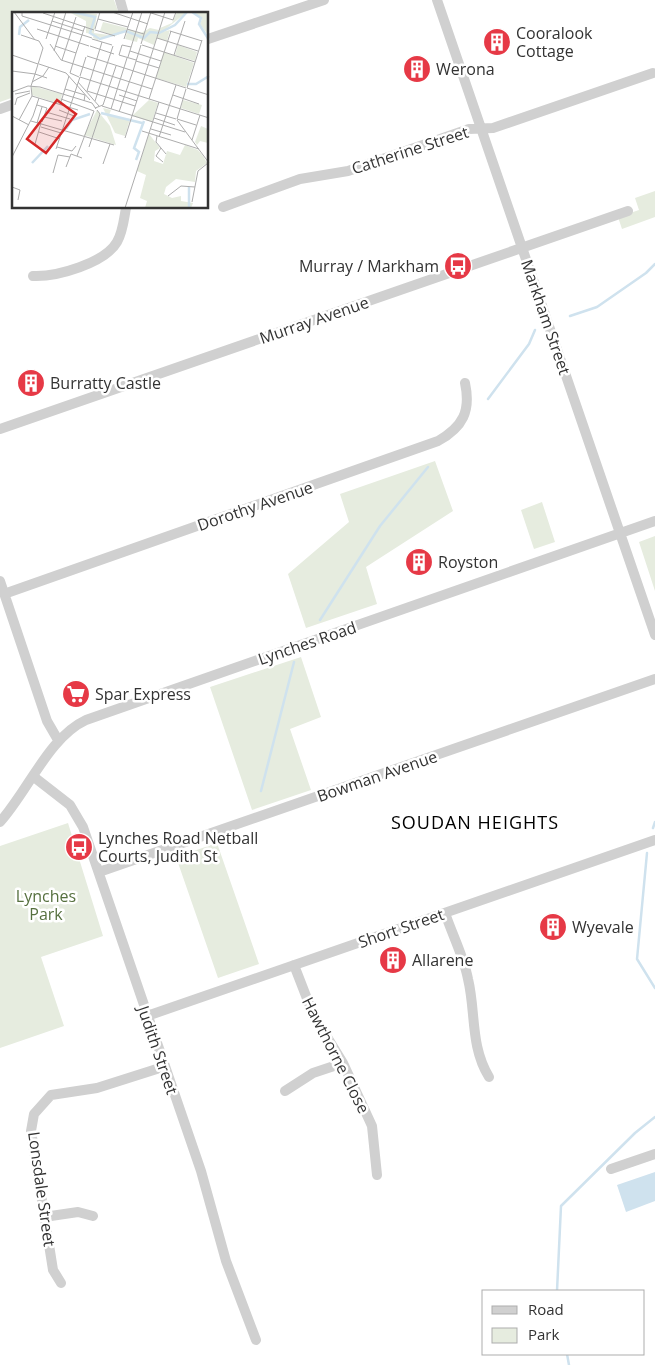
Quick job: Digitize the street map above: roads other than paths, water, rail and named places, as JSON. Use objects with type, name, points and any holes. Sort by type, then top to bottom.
[{"type":"street","points":[[209,40],[324,0]]},
{"type":"street","name":"Markham Street","points":[[437,0],[655,634]]},
{"type":"street","name":"Catherine Street","points":[[223,207],[300,179],[348,171],[469,129],[493,128],[653,74]]},
{"type":"street","points":[[0,109],[12,105]]},
{"type":"street","points":[[33,276],[54,275],[106,256],[119,239],[126,209]]},
{"type":"street","name":"Murray Avenue","points":[[0,429],[628,211]]},
{"type":"street","name":"Dorothy Avenue","points":[[4,594],[438,441],[453,432],[465,414],[469,401],[465,383]]},
{"type":"street","name":"Lynches Road","points":[[0,822],[34,777],[58,740],[70,729],[86,720],[655,521]]},
{"type":"street","points":[[0,582],[47,721],[58,740]]},
{"type":"street","name":"Bowman Avenue","points":[[100,872],[655,679]]},
{"type":"street","name":"Judith Street","points":[[34,777],[70,805],[83,826],[100,872],[163,1067],[201,1171],[226,1261],[256,1340]]},
{"type":"street","name":"Short Street","points":[[147,1016],[655,840]]},
{"type":"street","points":[[445,913],[468,979],[472,1026],[481,1064],[489,1077]]},
{"type":"street","name":"Hawthorne Close","points":[[294,965],[313,1014],[343,1063],[372,1126],[377,1175]]},
{"type":"street","points":[[286,1091],[313,1073],[343,1063]]},
{"type":"street","name":"Lonsdale Street","points":[[61,1283],[53,1270],[44,1217],[31,1132],[34,1114],[51,1095],[97,1088],[163,1067]]},
{"type":"street","points":[[611,1169],[655,1154]]},
{"type":"street","points":[[44,1217],[78,1212],[93,1216]]},
{"type":"water","points":[[655,1172],[655,1201],[626,1212],[617,1185]]},
{"type":"waterway","points":[[570,316],[597,307],[646,273],[655,264]]},
{"type":"waterway","points":[[488,399],[529,344],[535,330]]},
{"type":"waterway","points":[[320,620],[380,526],[428,467]]},
{"type":"waterway","points":[[261,791],[294,662]]},
{"type":"waterway","points":[[653,828],[655,822]]},
{"type":"waterway","points":[[647,853],[637,959],[655,988]]},
{"type":"waterway","points":[[557,1290],[561,1206],[635,1133],[655,1117]]},
{"type":"waterway","points":[[567,1355],[569,1365]]},
{"type":"place","name":"Cooralook Cottage","points":[[497,42]]},
{"type":"place","name":"Werona","points":[[417,69]]},
{"type":"place","name":"Murray / Markham","points":[[458,266]]},
{"type":"place","name":"Burratty Castle","points":[[31,383]]},
{"type":"place","name":"Royston","points":[[419,562]]},
{"type":"place","name":"Spar Express","points":[[76,694]]},
{"type":"place","name":"Lynches Road Netball Courts, Judith St","points":[[79,847]]},
{"type":"place","name":"Wyevale","points":[[553,927]]},
{"type":"place","name":"Allarene","points":[[393,960]]},
{"type":"district","name":"SOUDAN HEIGHTS","points":[[475,823]]},
{"type":"park label","name":"Lynches Park","points":[[46,905]]}]
